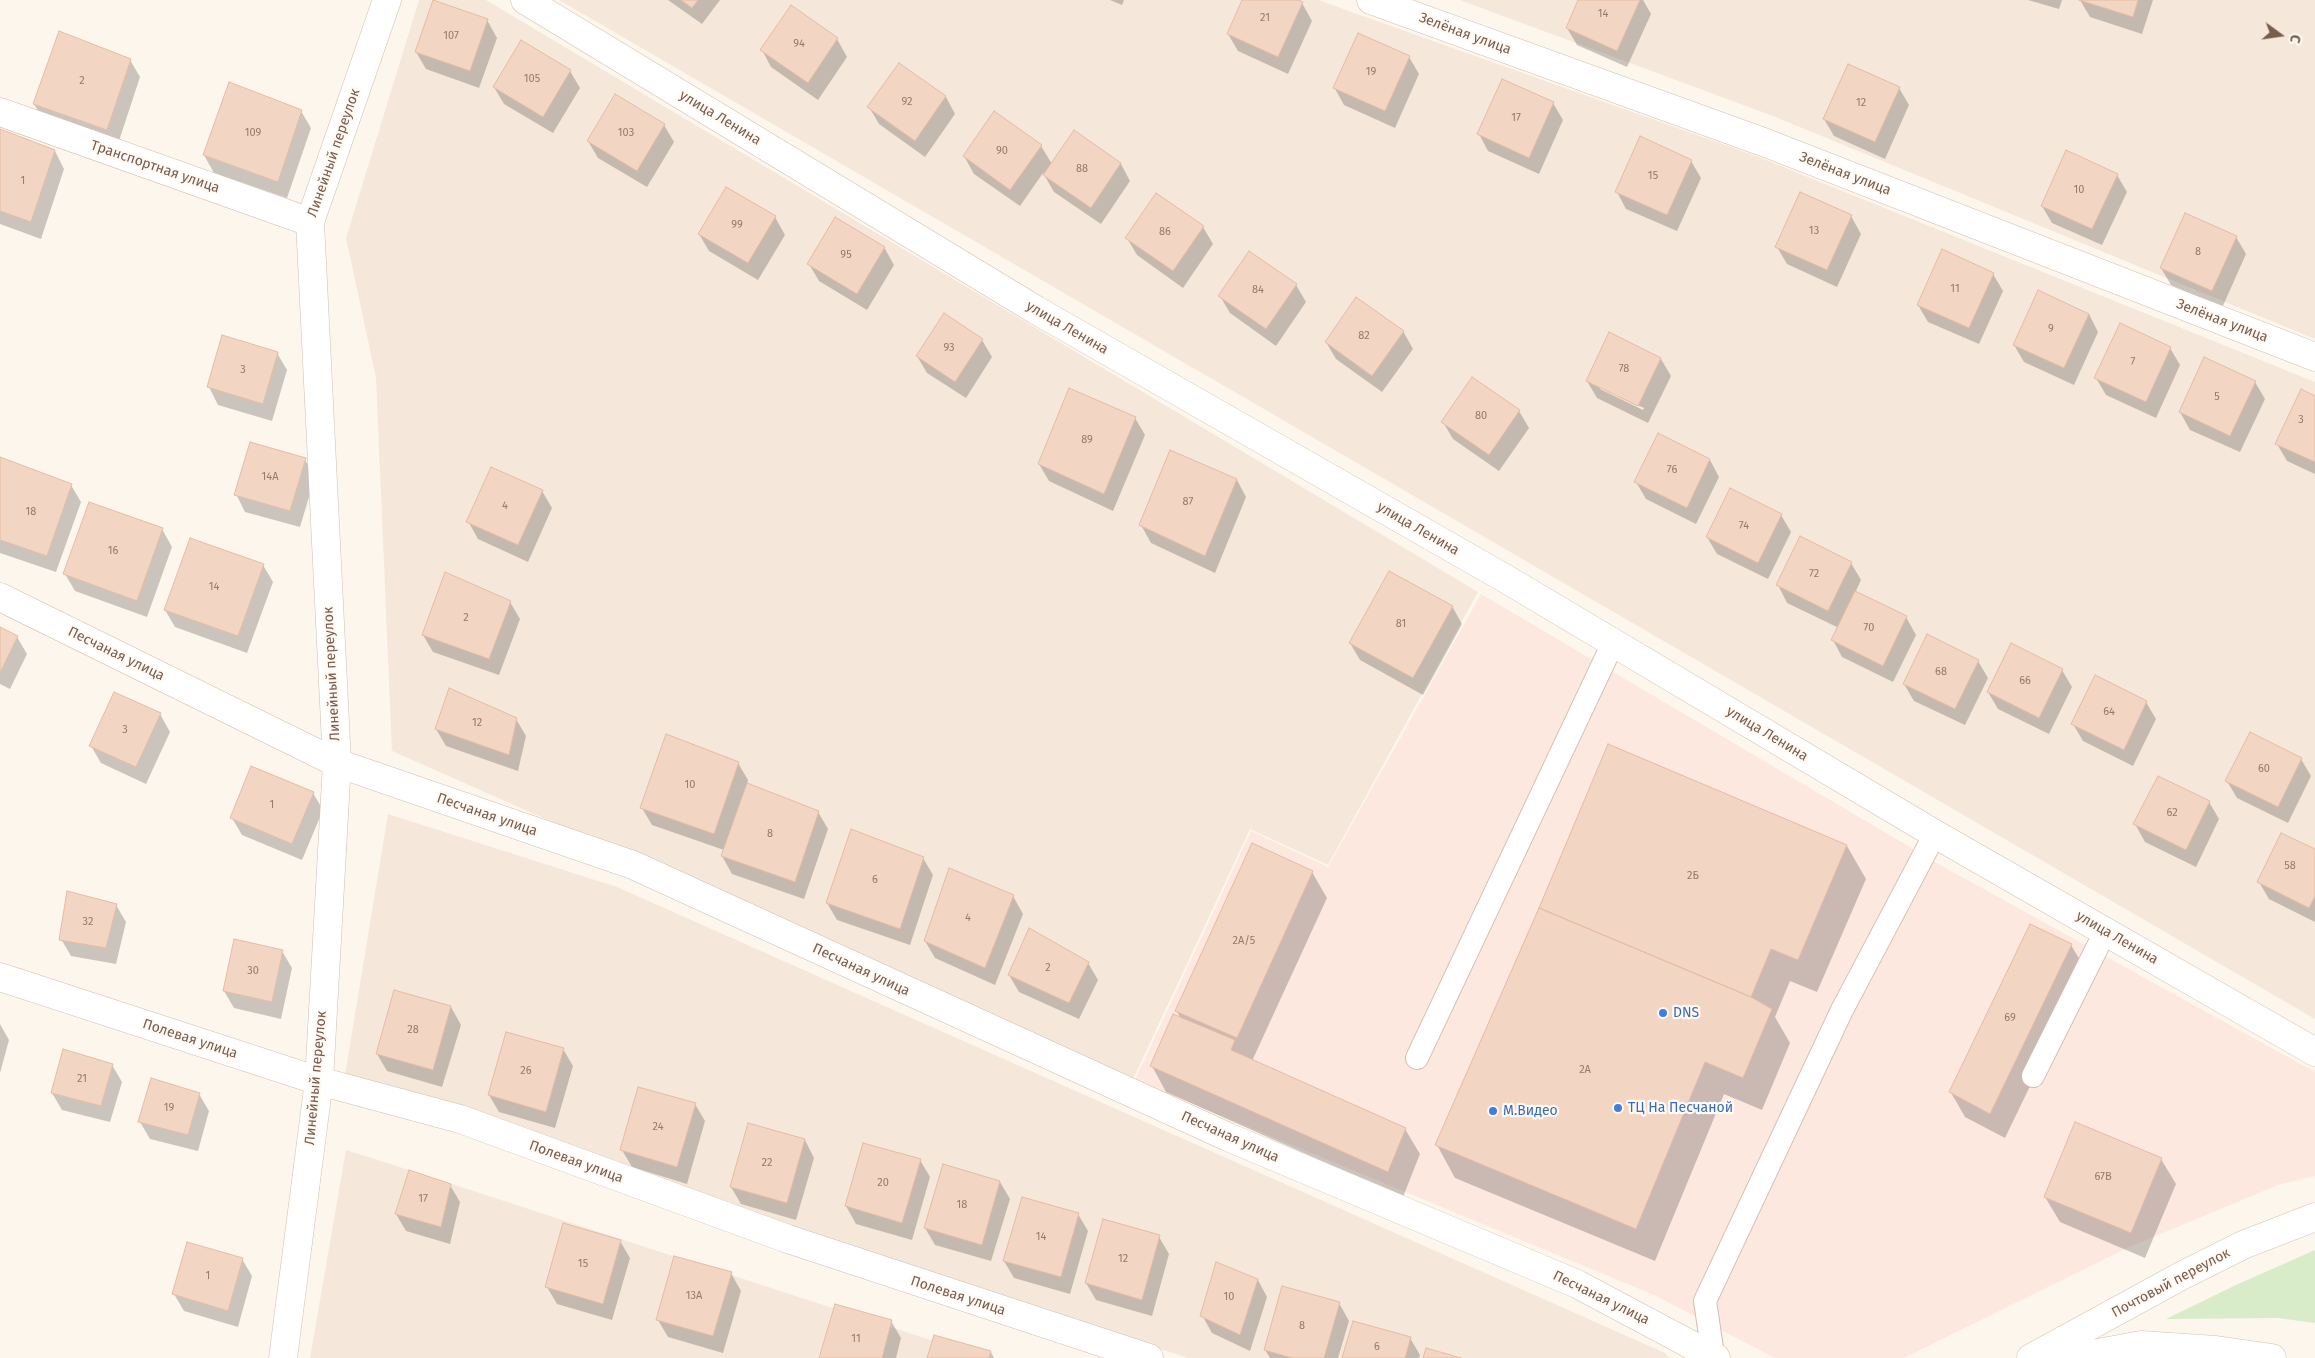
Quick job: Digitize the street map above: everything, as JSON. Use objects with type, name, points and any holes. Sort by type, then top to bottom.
[{"type":"street","name":"Линейный переулок","points":[[283,1358],[319,1081],[337,763],[310,222],[387,0]]},
{"type":"street","name":"улица Ленина","points":[[524,0],[1036,310],[1506,579],[1935,834],[2315,1052]]},
{"type":"street","name":"Зелёная улица","points":[[1371,0],[1766,143],[2315,357]]},
{"type":"street","name":"Транспортная улица","points":[[0,112],[310,222]]},
{"type":"street","name":"Песчаная улица","points":[[0,597],[337,763],[633,865],[1228,1137],[1577,1284],[1715,1357]]},
{"type":"street","name":"Полевая улица","points":[[0,977],[319,1081],[460,1119],[788,1240],[1149,1358]]},
{"type":"street","name":"Почтовый переулок","points":[[2031,1358],[2192,1270],[2243,1245],[2315,1217]]},
{"type":"street","points":[[2072,1358],[2141,1345],[2216,1350],[2272,1358]]},
{"type":"lane","points":[[1417,1058],[1613,643]]},
{"type":"lane","points":[[1715,1357],[1705,1301],[1842,1010],[1935,834]]},
{"type":"lane","points":[[2033,1076],[2105,932]]},
{"type":"shaded area","points":[[419,0],[486,0],[1478,592],[1328,865],[1250,829],[1133,1079],[392,751],[376,378],[346,238]]},
{"type":"shaded area","points":[[559,0],[1318,0],[1756,156],[2315,382],[2315,1019]]},
{"type":"shaded area","points":[[1460,0],[2315,0],[2315,339],[1773,116]]},
{"type":"shaded area","points":[[1481,594],[1942,866],[2315,1072],[2315,1176],[2278,1185],[2127,1248],[1904,1358],[1775,1358],[1654,1295],[1135,1080],[1251,831],[1328,867]]},
{"type":"shaded area","points":[[388,814],[617,887],[1665,1353],[1669,1358],[1188,1358],[344,1081]]},
{"type":"shaded area","points":[[346,1150],[409,1170],[986,1358],[310,1358]]},
{"type":"green space","points":[[2315,1250],[2315,1323],[2278,1318],[2166,1319],[2236,1285]]},
{"type":"building","points":[[433,0],[488,19],[470,71],[415,52]]},
{"type":"building","points":[[681,0],[698,0],[692,8]]},
{"type":"building","points":[[1242,0],[1298,0],[1303,2],[1278,57],[1227,34]]},
{"type":"building","points":[[1578,0],[1640,0],[1617,51],[1566,28]]},
{"type":"building","points":[[2079,0],[2138,0],[2133,17]]},
{"type":"building","points":[[791,5],[838,38],[808,83],[760,50]]},
{"type":"building","points":[[59,31],[131,59],[107,130],[33,104]]},
{"type":"building","points":[[1358,33],[1410,56],[1385,111],[1333,88]]},
{"type":"building","points":[[521,40],[571,70],[543,117],[493,87]]},
{"type":"building","points":[[899,63],[946,96],[915,141],[867,107]]},
{"type":"building","points":[[1848,64],[1900,87],[1875,142],[1823,119]]},
{"type":"building","points":[[1502,79],[1554,102],[1529,158],[1477,134]]},
{"type":"building","points":[[229,82],[302,110],[278,182],[203,155]]},
{"type":"building","points":[[615,94],[665,124],[637,171],[587,141]]},
{"type":"building","points":[[994,111],[1042,145],[1010,190],[963,156]]},
{"type":"building","points":[[0,129],[55,150],[31,222],[0,211]]},
{"type":"building","points":[[1074,130],[1121,163],[1091,208],[1043,175]]},
{"type":"building","points":[[1640,136],[1692,160],[1667,215],[1615,192]]},
{"type":"building","points":[[2066,150],[2118,174],[2092,229],[2041,206]]},
{"type":"building","points":[[726,187],[776,216],[748,263],[698,234]]},
{"type":"building","points":[[1800,192],[1852,215],[1827,270],[1775,247]]},
{"type":"building","points":[[1156,193],[1204,226],[1173,271],[1125,238]]},
{"type":"building","points":[[2185,213],[2237,236],[2212,291],[2160,268]]},
{"type":"building","points":[[835,217],[885,247],[857,294],[807,264]]},
{"type":"building","points":[[1942,249],[1994,273],[1969,328],[1917,305]]},
{"type":"building","points":[[1249,251],[1297,284],[1266,329],[1218,296]]},
{"type":"building","points":[[2038,290],[2089,314],[2064,368],[2013,345]]},
{"type":"building","points":[[1356,297],[1404,331],[1372,376],[1325,342]]},
{"type":"building","points":[[944,313],[983,339],[955,382],[916,356]]},
{"type":"building","points":[[2120,323],[2171,347],[2146,402],[2094,378]]},
{"type":"building","points":[[1609,332],[1661,358],[1638,406],[1586,381]]},
{"type":"building","points":[[222,335],[278,352],[263,404],[207,387]]},
{"type":"building","points":[[2204,357],[2256,381],[2230,436],[2179,412]]},
{"type":"building","points":[[1472,377],[1520,410],[1489,455],[1441,422]]},
{"type":"building","points":[[1069,388],[1136,417],[1104,494],[1038,464]]},
{"type":"building","points":[[2301,389],[2315,396],[2315,462],[2275,444]]},
{"type":"building","points":[[1658,433],[1710,459],[1687,508],[1634,482]]},
{"type":"building","points":[[250,442],[306,458],[290,511],[234,495]]},
{"type":"building","points":[[1170,450],[1237,479],[1205,556],[1139,525]]},
{"type":"building","points":[[0,457],[72,484],[47,556],[0,540]]},
{"type":"building","points":[[491,467],[543,490],[518,545],[466,522]]},
{"type":"building","points":[[1730,488],[1782,514],[1758,563],[1706,537]]},
{"type":"building","points":[[89,502],[163,528],[137,601],[63,574]]},
{"type":"building","points":[[1800,536],[1852,562],[1828,611],[1776,585]]},
{"type":"building","points":[[190,538],[264,564],[238,636],[164,610]]},
{"type":"building","points":[[1389,571],[1453,606],[1413,678],[1349,643]]},
{"type":"building","points":[[445,572],[511,601],[489,659],[422,635]]},
{"type":"building","points":[[1855,591],[1907,616],[1883,666],[1831,640]]},
{"type":"building","points":[[0,627],[18,636],[0,673]]},
{"type":"building","points":[[1927,634],[1979,660],[1955,709],[1903,684]]},
{"type":"building","points":[[2011,643],[2063,669],[2039,718],[1987,692]]},
{"type":"building","points":[[2095,675],[2147,701],[2124,750],[2071,724]]},
{"type":"building","points":[[449,688],[517,718],[509,755],[435,729]]},
{"type":"building","points":[[114,692],[161,713],[136,767],[89,746]]},
{"type":"building","points":[[2250,732],[2302,758],[2278,807],[2225,781]]},
{"type":"building","points":[[666,734],[739,762],[714,834],[640,808]]},
{"type":"building","points":[[1608,744],[1847,845],[1798,960],[1771,949],[1751,997],[1539,908]]},
{"type":"building","points":[[251,766],[314,792],[292,844],[230,818]]},
{"type":"building","points":[[2158,776],[2210,801],[2186,850],[2133,824]]},
{"type":"building","points":[[747,783],[819,811],[795,882],[721,856]]},
{"type":"building","points":[[851,829],[924,857],[900,929],[826,903]]},
{"type":"building","points":[[2281,833],[2315,849],[2315,896],[2309,908],[2257,882]]},
{"type":"building","points":[[1252,843],[1313,871],[1237,1038],[1175,1011]]},
{"type":"building","points":[[949,868],[1014,895],[985,968],[924,941]]},
{"type":"building","points":[[67,891],[117,904],[106,948],[59,940]]},
{"type":"building","points":[[1539,908],[1751,997],[1772,1009],[1743,1078],[1705,1062],[1636,1229],[1435,1145]]},
{"type":"building","points":[[2030,924],[2072,944],[1990,1114],[1949,1092]]},
{"type":"building","points":[[1029,928],[1089,962],[1069,1003],[1008,975]]},
{"type":"building","points":[[234,939],[283,950],[272,1002],[223,991]]},
{"type":"building","points":[[394,990],[451,1006],[433,1070],[376,1054]]},
{"type":"building","points":[[1173,1014],[1235,1040],[1231,1050],[1406,1128],[1388,1172],[1150,1066]]},
{"type":"building","points":[[506,1032],[564,1048],[546,1112],[488,1095]]},
{"type":"building","points":[[63,1049],[113,1064],[101,1106],[51,1093]]},
{"type":"building","points":[[151,1078],[200,1093],[188,1135],[138,1122]]},
{"type":"building","points":[[638,1087],[696,1103],[677,1167],[620,1150]]},
{"type":"building","points":[[2075,1122],[2162,1158],[2131,1233],[2044,1197]]},
{"type":"building","points":[[748,1123],[805,1139],[787,1203],[730,1187]]},
{"type":"building","points":[[863,1143],[921,1159],[902,1223],[845,1206]]},
{"type":"building","points":[[943,1164],[1000,1181],[982,1245],[924,1228]]},
{"type":"building","points":[[409,1170],[451,1184],[441,1227],[395,1214]]},
{"type":"building","points":[[1022,1197],[1079,1213],[1061,1277],[1003,1261]]},
{"type":"building","points":[[1103,1219],[1160,1235],[1142,1300],[1085,1283]]},
{"type":"building","points":[[563,1223],[621,1240],[603,1304],[545,1287]]},
{"type":"building","points":[[187,1242],[243,1258],[228,1311],[172,1294]]},
{"type":"building","points":[[674,1256],[732,1272],[713,1336],[656,1320]]},
{"type":"building","points":[[1216,1262],[1258,1279],[1240,1335],[1200,1316]]},
{"type":"building","points":[[1282,1286],[1340,1302],[1324,1358],[1292,1358],[1264,1350]]},
{"type":"building","points":[[835,1304],[892,1320],[882,1358],[819,1358]]},
{"type":"building","points":[[1353,1321],[1411,1337],[1405,1358],[1342,1358]]},
{"type":"building","points":[[934,1335],[991,1351],[989,1358],[927,1358]]},
{"type":"building","points":[[1426,1348],[1461,1358],[1423,1358]]},
{"type":"place","name":"DNS","points":[[1663,1013]]},
{"type":"place","name":"ТЦ На Песчаной","points":[[1618,1108]]},
{"type":"place","name":"М.Видео","points":[[1493,1111]]}]
